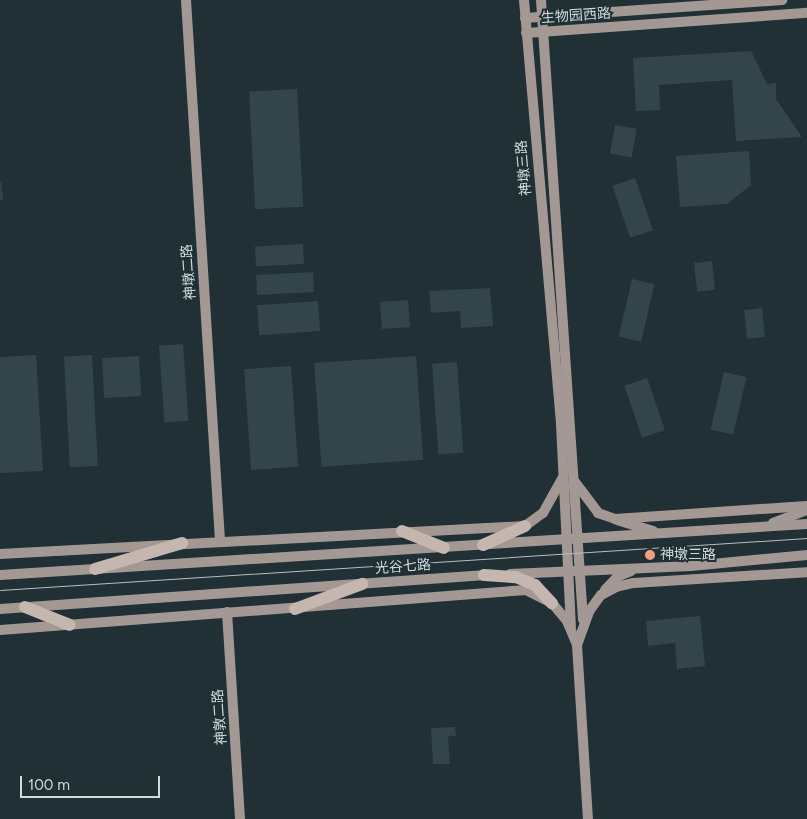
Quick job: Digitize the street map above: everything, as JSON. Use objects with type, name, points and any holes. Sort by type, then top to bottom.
[{"type":"main road","points":[[483,545],[526,526]]},
{"type":"main road","points":[[402,531],[444,548]]},
{"type":"main road","points":[[95,569],[182,543]]},
{"type":"main road","points":[[484,575],[516,577],[536,585],[552,603]]},
{"type":"main road","points":[[295,609],[362,584]]},
{"type":"main road","points":[[25,607],[70,625]]},
{"type":"street","name":"神墩二路","points":[[186,0],[220,541]]},
{"type":"street","name":"神墩三路","points":[[524,0],[564,476],[572,633]]},
{"type":"street","name":"神墩三路","points":[[540,0],[584,626]]},
{"type":"street","name":"生物园西路","points":[[526,18],[782,0]]},
{"type":"street","name":"生物园西路","points":[[526,33],[807,13]]},
{"type":"street","points":[[0,554],[402,531],[526,526],[544,513],[564,476]]},
{"type":"street","points":[[574,481],[598,513],[634,527],[666,534]]},
{"type":"street","points":[[615,519],[807,506]]},
{"type":"street","points":[[762,527],[807,510]]},
{"type":"street","name":"光谷七路","points":[[0,575],[578,540],[807,524]]},
{"type":"street","name":"光谷七路","points":[[0,609],[484,575],[691,566],[807,555]]},
{"type":"street","points":[[691,566],[739,576]]},
{"type":"street","points":[[577,645],[590,610],[601,595],[617,577],[637,569]]},
{"type":"street","points":[[601,595],[634,583],[807,572]]},
{"type":"street","points":[[0,630],[227,612],[295,609],[518,590],[536,594],[552,603],[566,620],[577,645],[588,819]]},
{"type":"street","name":"神敦二路","points":[[227,612],[240,819]]},
{"type":"building","points":[[751,51],[767,84],[776,83],[776,99],[802,137],[736,141],[732,80],[659,85],[660,110],[636,111],[633,58]]},
{"type":"building","points":[[297,89],[303,207],[255,209],[249,92]]},
{"type":"building","points":[[615,125],[637,129],[632,157],[610,154]]},
{"type":"building","points":[[749,151],[751,185],[727,204],[680,207],[676,156]]},
{"type":"building","points":[[635,178],[653,230],[630,238],[612,186]]},
{"type":"building","points":[[1,182],[3,200],[0,200]]},
{"type":"building","points":[[303,244],[304,264],[256,266],[255,247]]},
{"type":"building","points":[[712,261],[715,290],[697,292],[694,263]]},
{"type":"building","points":[[313,272],[314,292],[257,295],[256,275]]},
{"type":"building","points":[[632,279],[654,284],[641,342],[619,336]]},
{"type":"building","points":[[490,288],[493,326],[461,328],[460,311],[431,313],[429,291]]},
{"type":"building","points":[[408,300],[410,327],[382,329],[380,302]]},
{"type":"building","points":[[318,301],[320,331],[259,335],[257,305]]},
{"type":"building","points":[[762,308],[765,337],[747,339],[744,310]]},
{"type":"building","points":[[183,344],[188,421],[164,422],[159,346]]},
{"type":"building","points":[[36,355],[43,471],[0,473],[0,357]]},
{"type":"building","points":[[92,355],[98,466],[70,467],[64,356]]},
{"type":"building","points":[[139,356],[141,396],[104,398],[102,358]]},
{"type":"building","points":[[416,356],[423,460],[322,467],[314,363]]},
{"type":"building","points":[[457,362],[463,453],[438,455],[432,364]]},
{"type":"building","points":[[291,366],[298,467],[251,470],[244,369]]},
{"type":"building","points":[[724,372],[746,377],[733,435],[711,429]]},
{"type":"building","points":[[647,378],[665,430],[642,438],[624,386]]},
{"type":"building","points":[[700,616],[705,666],[677,669],[675,643],[648,646],[646,621]]},
{"type":"building","points":[[455,727],[456,736],[448,736],[450,764],[433,764],[431,728]]},
{"type":"tram line","points":[[0,590],[807,538]]},
{"type":"place","name":"神墩三路","points":[[650,555]]}]
